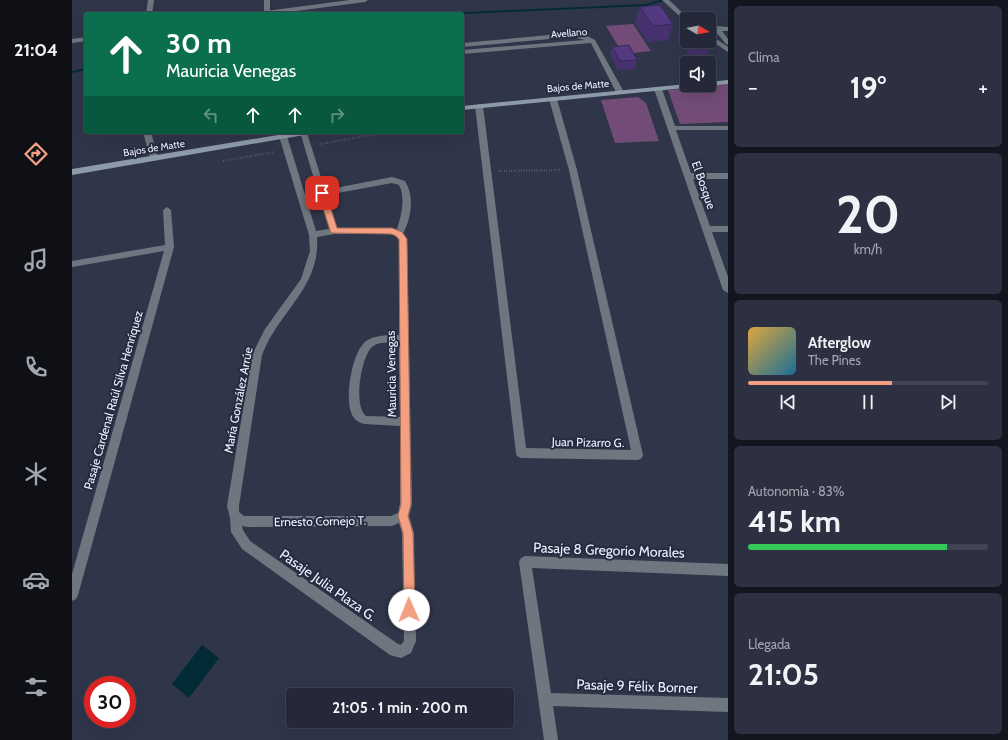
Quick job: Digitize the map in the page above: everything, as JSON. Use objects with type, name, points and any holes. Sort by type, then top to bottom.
[{"type":"main road","points":[[716,83],[728,82]]},
{"type":"main road","name":"Bajos de Matte","points":[[464,108],[680,87]]},
{"type":"main road","name":"Bajos de Matte","points":[[72,172],[299,134]]},
{"type":"street","points":[[149,12],[151,0]]},
{"type":"street","points":[[267,0],[268,12]]},
{"type":"street","points":[[275,12],[365,0]]},
{"type":"street","points":[[665,0],[680,14]]},
{"type":"street","points":[[716,27],[728,22]]},
{"type":"street","points":[[716,29],[728,29]]},
{"type":"street","points":[[716,32],[728,43]]},
{"type":"street","name":"Avellano","points":[[464,45],[572,35],[585,37],[593,41]]},
{"type":"street","points":[[72,41],[84,39]]},
{"type":"street","points":[[593,41],[620,92]]},
{"type":"street","name":"Avellano","points":[[464,52],[593,41]]},
{"type":"street","points":[[716,41],[728,50]]},
{"type":"street","name":"El Bosque","points":[[658,89],[728,288]]},
{"type":"street","name":"Juan Pizarro G.","points":[[479,106],[521,453],[638,455],[573,170],[554,98]]},
{"type":"street","points":[[671,128],[728,128]]},
{"type":"street","points":[[148,134],[154,158]]},
{"type":"street","points":[[307,134],[322,193],[334,231]]},
{"type":"street","name":"María González Arrúe","points":[[236,518],[232,506],[257,355],[268,332],[305,280],[312,260],[313,234],[283,136]]},
{"type":"street","points":[[688,176],[728,176]]},
{"type":"street","points":[[313,234],[334,231],[387,231],[399,234],[405,221],[406,191],[402,183],[392,180],[322,193]]},
{"type":"street","name":"Pasaje Cardenal Raúl Silva Henríquez","points":[[72,595],[77,558],[170,247],[167,210]]},
{"type":"street","points":[[706,229],[728,229]]},
{"type":"street","name":"Mauricia Venegas","points":[[399,234],[403,242],[406,504],[403,516]]},
{"type":"street","points":[[72,264],[170,247]]},
{"type":"street","points":[[404,338],[375,341],[364,350],[356,377],[355,409],[364,420],[405,422]]},
{"type":"street","name":"Pasaje Julia Plaza G.","points":[[236,518],[237,532],[246,545],[400,652],[406,651],[409,647],[410,641],[408,533],[403,516]]},
{"type":"street","name":"Ernesto Cornejo T.","points":[[236,518],[248,522],[392,521],[403,516]]},
{"type":"street","name":"Pasaje 8 Gregorio Morales","points":[[551,740],[525,562],[728,570]]},
{"type":"street","name":"Pasaje 9 Félix Borner","points":[[545,699],[728,705]]},
{"type":"path","points":[[488,171],[573,170]]},
{"type":"shaded area","points":[[633,24],[651,51],[623,54],[606,26]]},
{"type":"shaded area","points":[[728,84],[728,122],[680,124],[668,90],[680,89],[680,92],[716,92],[716,85]]},
{"type":"shaded area","points":[[638,97],[646,103],[659,141],[615,143],[601,100]]},
{"type":"water","points":[[202,645],[219,658],[189,698],[172,684]]},
{"type":"building","points":[[660,5],[673,24],[653,26],[640,7]]},
{"type":"building","points":[[629,45],[637,60],[620,61],[612,47]]},
{"type":"waterway","points":[[464,13],[646,5],[664,0]]},
{"type":"waterway","points":[[72,72],[84,69]]},
{"type":"route","points":[[322,193],[334,231],[392,231],[399,234],[403,239],[406,504],[403,516],[408,533],[409,610]]}]
